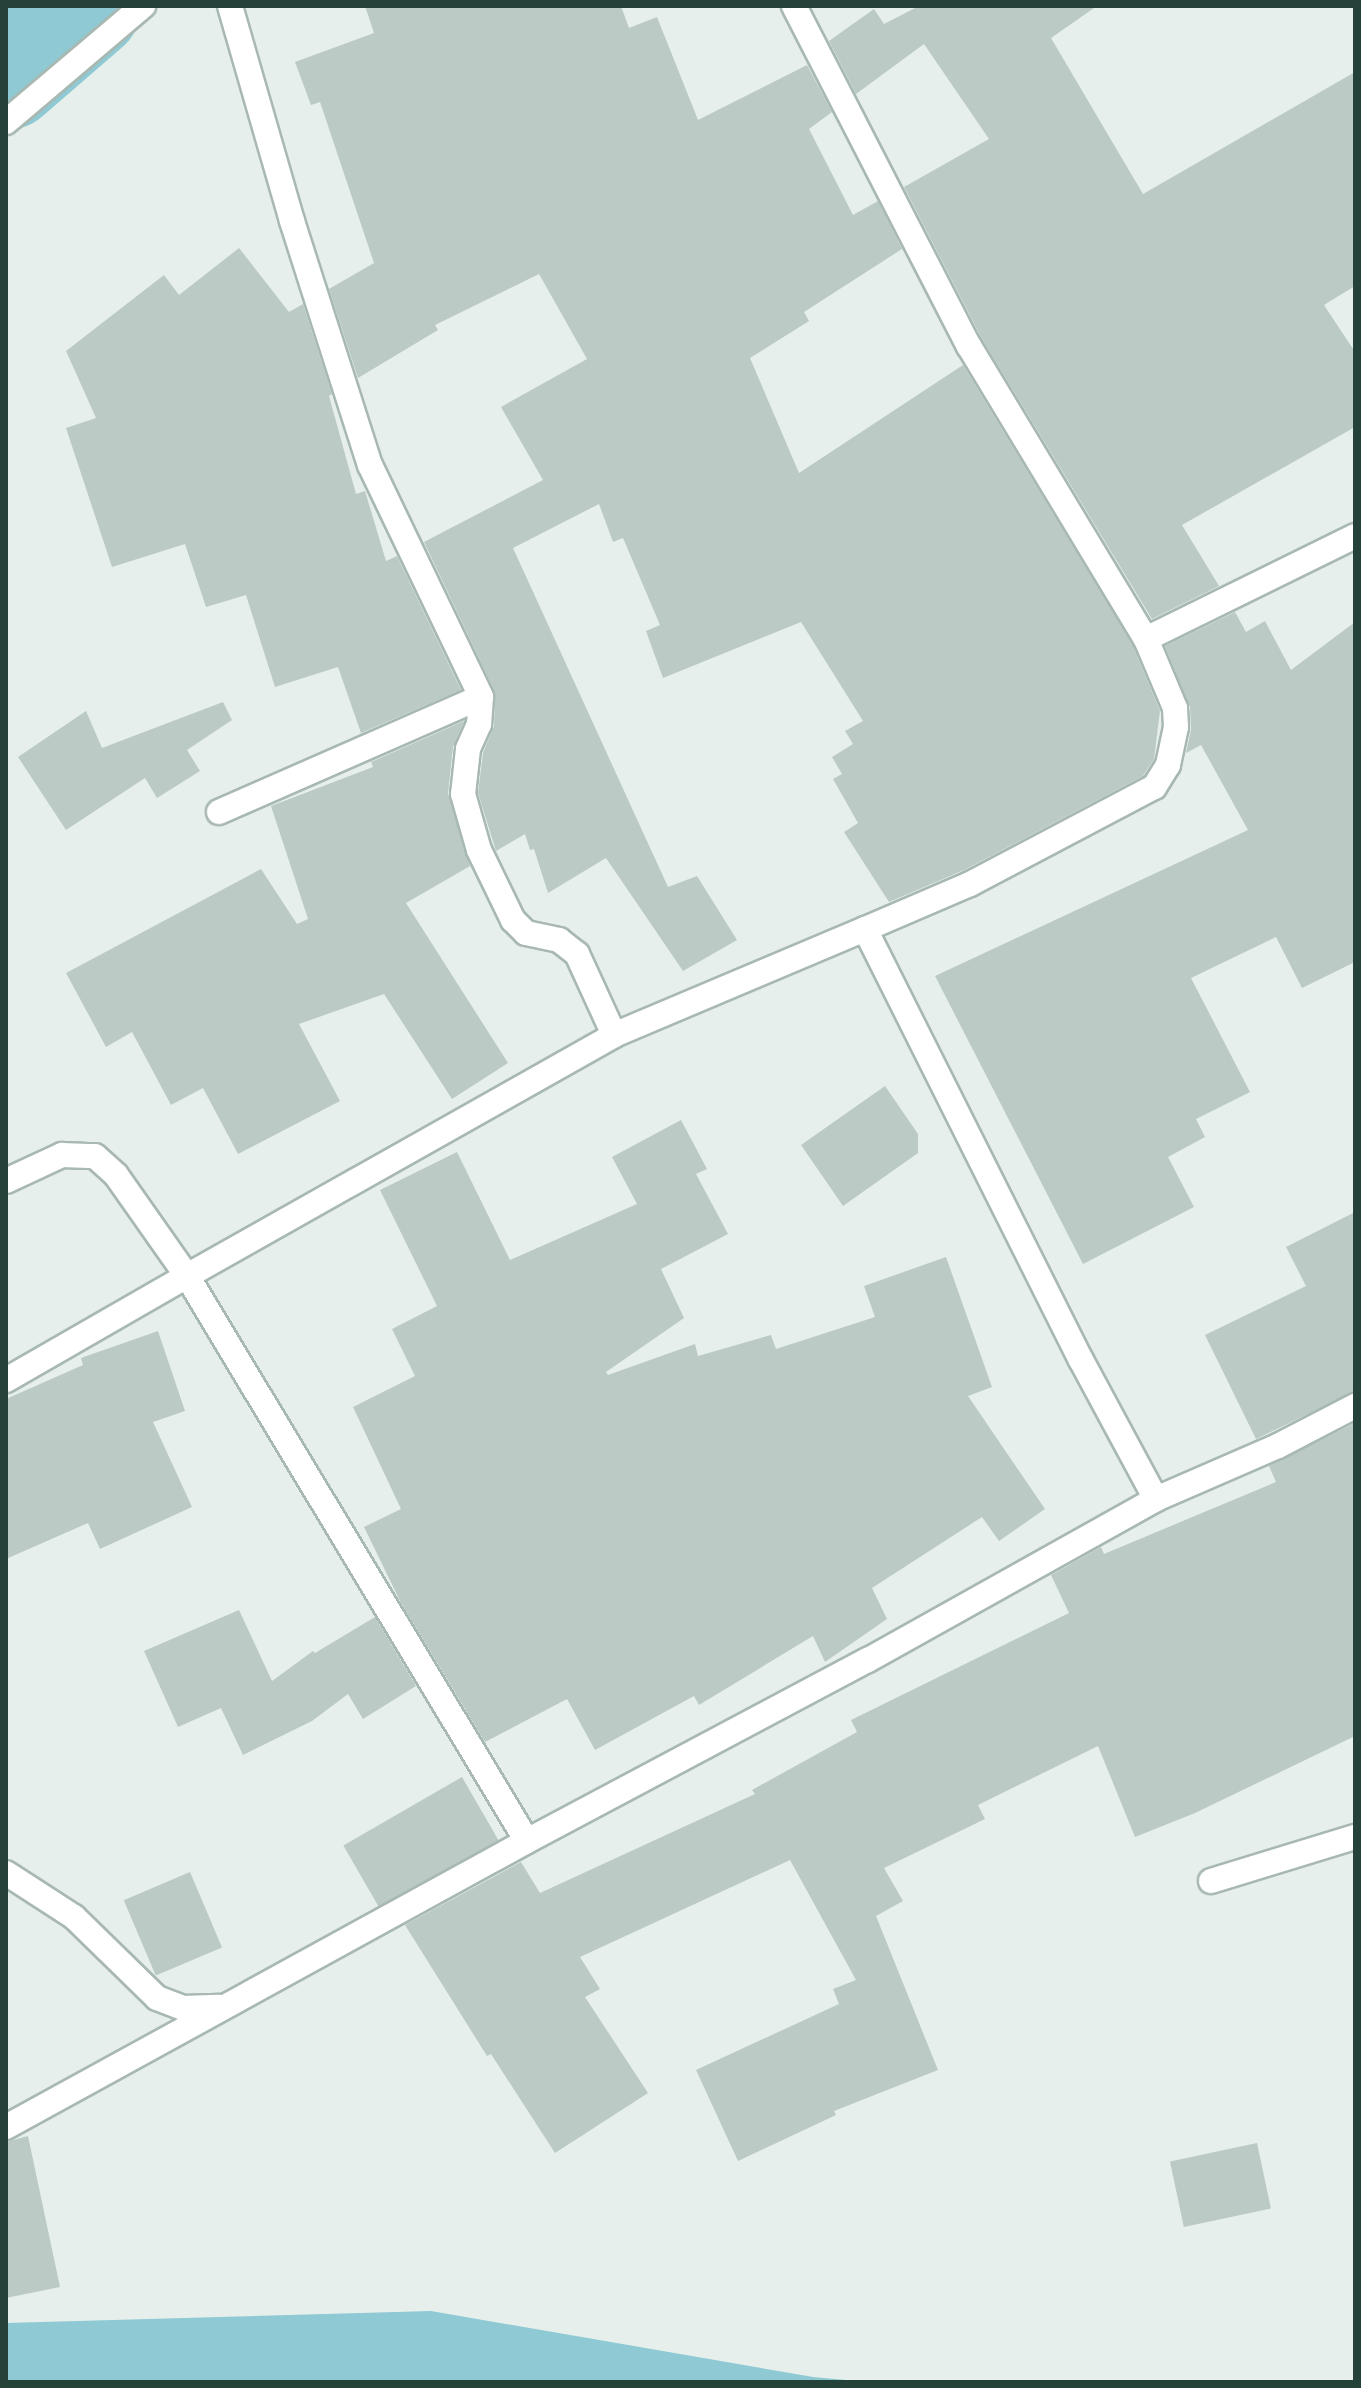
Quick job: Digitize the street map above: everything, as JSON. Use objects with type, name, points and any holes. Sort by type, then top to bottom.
[{"type":"street","points":[[6,122],[143,6]]},
{"type":"street","points":[[230,6],[292,221],[370,465],[481,697],[479,724],[468,749],[463,794],[479,850],[513,920],[526,933],[559,940],[577,954],[614,1035]]},
{"type":"street","points":[[6,1380],[614,1035],[970,884],[1154,787],[1168,765],[1176,727],[1175,708],[1146,639],[969,346],[794,6]]},
{"type":"street","points":[[1146,639],[1355,536]]},
{"type":"street","points":[[219,812],[481,697]]},
{"type":"street","points":[[865,929],[1081,1360],[1156,1499]]},
{"type":"street","points":[[6,1181],[62,1155],[95,1156],[116,1175],[187,1276],[527,1841]]},
{"type":"street","points":[[6,2127],[527,1841],[868,1660],[1156,1499],[1278,1446],[1355,1406]]},
{"type":"street","points":[[1211,1881],[1355,1837]]},
{"type":"street","points":[[6,1873],[74,1917],[157,1998],[183,2008],[227,2007]]},
{"type":"water","points":[[431,2311],[813,2377],[868,2382],[6,2382],[6,2323]]},
{"type":"building","points":[[365,6],[621,6],[629,28],[657,17],[698,120],[807,65],[832,112],[809,129],[853,215],[878,201],[902,249],[804,312],[809,321],[750,358],[799,473],[963,365],[1133,646],[1160,711],[1154,759],[1143,776],[964,870],[889,902],[844,832],[858,823],[833,779],[842,774],[832,757],[853,744],[845,731],[863,721],[801,622],[663,678],[646,631],[660,625],[623,538],[613,542],[599,504],[513,548],[668,887],[697,876],[737,940],[683,971],[606,858],[548,893],[534,849],[530,850],[525,834],[496,851],[478,793],[483,753],[494,726],[495,692],[424,542],[543,480],[501,407],[587,359],[539,274],[435,325],[438,330],[358,378],[329,289],[374,263],[320,102],[311,105],[295,62],[374,33]]},
{"type":"building","points":[[919,6],[1097,6],[1051,38],[1143,194],[1355,72],[1355,286],[1324,305],[1355,352],[1355,427],[1182,525],[1219,586],[1152,619],[982,339],[904,187],[989,139],[924,44],[856,94],[829,41],[874,9],[884,24]]},
{"type":"building","points":[[239,248],[289,312],[303,304],[332,394],[329,396],[356,494],[365,491],[386,561],[397,556],[461,690],[361,733],[338,667],[275,687],[246,595],[206,607],[185,544],[112,567],[66,428],[96,418],[66,351],[164,275],[179,295]]},
{"type":"building","points":[[1235,612],[1246,632],[1265,621],[1291,670],[1355,622],[1355,962],[1302,988],[1276,937],[1191,978],[1250,1092],[1196,1119],[1205,1137],[1168,1157],[1194,1207],[1083,1264],[935,976],[1248,830],[1201,745],[1186,753],[1191,730],[1190,707],[1165,646]]},
{"type":"building","points":[[223,702],[232,720],[187,750],[200,771],[157,798],[145,778],[66,830],[18,757],[86,711],[102,748]]},
{"type":"building","points":[[464,721],[453,747],[448,793],[470,866],[406,903],[508,1063],[452,1099],[384,994],[299,1024],[340,1101],[238,1154],[203,1088],[171,1105],[132,1032],[106,1047],[66,973],[261,869],[297,924],[308,919],[271,806],[373,767],[371,762]]},
{"type":"building","points":[[885,1086],[918,1134],[918,1153],[843,1206],[801,1145]]},
{"type":"building","points":[[681,1120],[707,1169],[696,1174],[728,1234],[661,1269],[684,1318],[606,1372],[608,1375],[695,1344],[698,1356],[771,1335],[776,1349],[875,1317],[864,1286],[946,1257],[992,1387],[968,1396],[1045,1509],[999,1541],[982,1517],[872,1588],[887,1619],[825,1662],[813,1636],[699,1705],[694,1696],[595,1750],[567,1699],[485,1742],[400,1601],[364,1527],[401,1509],[353,1407],[415,1376],[392,1329],[437,1306],[380,1190],[457,1152],[510,1260],[637,1204],[612,1157]]},
{"type":"building","points":[[1355,1212],[1355,1391],[1256,1439],[1205,1335],[1306,1286],[1286,1247]]},
{"type":"building","points":[[158,1331],[185,1411],[153,1422],[192,1507],[100,1549],[88,1523],[6,1559],[6,1399],[83,1365],[81,1358]]},
{"type":"building","points":[[1355,1423],[1355,1736],[1195,1813],[1135,1837],[1098,1746],[978,1805],[985,1819],[884,1868],[903,1901],[876,1916],[938,2070],[834,2111],[836,2115],[738,2161],[696,2070],[839,2004],[833,1989],[856,1980],[790,1860],[580,1957],[600,1989],[585,1997],[648,2093],[555,2153],[491,2054],[487,2056],[405,1925],[521,1862],[540,1893],[755,1794],[752,1790],[857,1732],[851,1720],[1069,1613],[1051,1575],[1101,1547],[1104,1554],[1276,1482],[1269,1466]]},
{"type":"building","points":[[239,1610],[272,1681],[313,1651],[315,1653],[375,1617],[416,1686],[363,1719],[348,1694],[312,1721],[243,1755],[221,1708],[178,1727],[144,1651]]},
{"type":"building","points":[[462,1777],[498,1840],[380,1909],[343,1846]]},
{"type":"building","points":[[190,1872],[222,1947],[156,1976],[124,1900]]},
{"type":"building","points":[[28,2136],[60,2287],[6,2298],[6,2142]]},
{"type":"building","points":[[1257,2143],[1271,2209],[1184,2227],[1170,2162]]},
{"type":"waterway","points":[[6,75],[86,6]]}]
